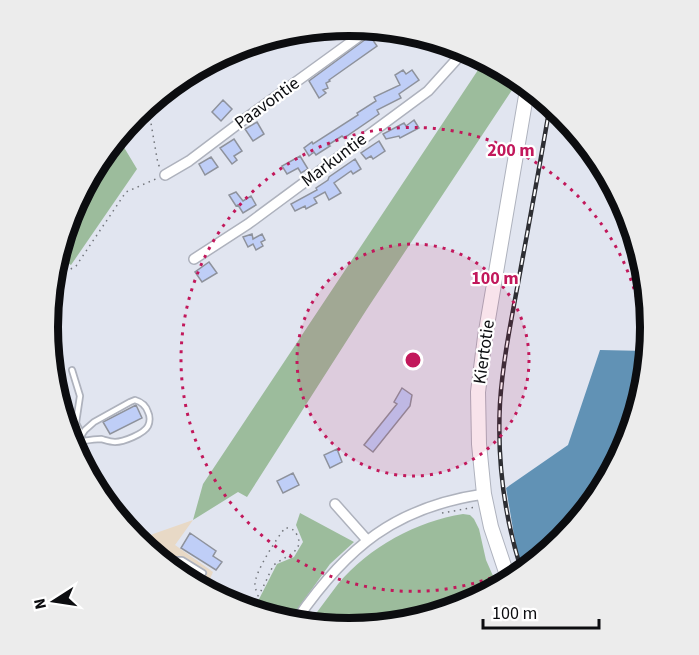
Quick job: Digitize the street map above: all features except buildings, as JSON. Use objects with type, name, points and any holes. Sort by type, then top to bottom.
[{"type":"street","name":"Paavontie","points":[[165,175],[189,161],[359,36]]},
{"type":"street","name":"Markuntie","points":[[194,259],[248,224],[428,91],[457,57]]},
{"type":"street","name":"Kiertotie","points":[[506,573],[482,501],[478,392],[485,337],[526,95]]},
{"type":"street","points":[[300,615],[334,571],[380,531],[409,515],[439,504],[482,501]]},
{"type":"street","points":[[335,504],[367,540]]},
{"type":"lane","points":[[72,370],[80,396],[76,416],[76,430]]},
{"type":"lane","points":[[80,439],[94,422],[130,402],[140,401],[149,414],[148,427],[141,433],[122,441],[99,439],[81,441]]},
{"type":"lane","points":[[173,560],[182,560],[203,573]]},
{"type":"path","points":[[64,270],[76,266],[126,192],[165,175],[158,164],[150,115]]},
{"type":"path","points":[[439,514],[466,508],[482,501]]},
{"type":"path","points":[[252,603],[260,593],[275,563],[290,556],[298,546],[295,530],[285,528],[277,537],[262,564],[254,583],[260,593]]},
{"type":"shaded area","points":[[193,520],[175,545],[213,572],[208,582],[157,547],[147,538]]},
{"type":"green space","points":[[480,67],[514,87],[367,309],[247,497],[238,492],[193,520],[203,484]]},
{"type":"green space","points":[[122,145],[137,169],[71,265],[66,262],[80,216],[97,182]]},
{"type":"green space","points":[[300,513],[354,542],[330,564],[294,613],[256,604],[277,564],[294,557],[303,542],[296,525]]},
{"type":"green space","points":[[463,514],[470,515],[474,519],[479,529],[486,560],[495,580],[443,604],[388,617],[350,619],[314,617],[338,584],[364,558],[411,529]]},
{"type":"water","points":[[600,350],[640,351],[639,366],[626,421],[602,473],[569,520],[542,547],[519,564],[506,488],[568,445]]},
{"type":"railway","points":[[520,564],[503,487],[500,403],[503,369],[548,114]]}]
